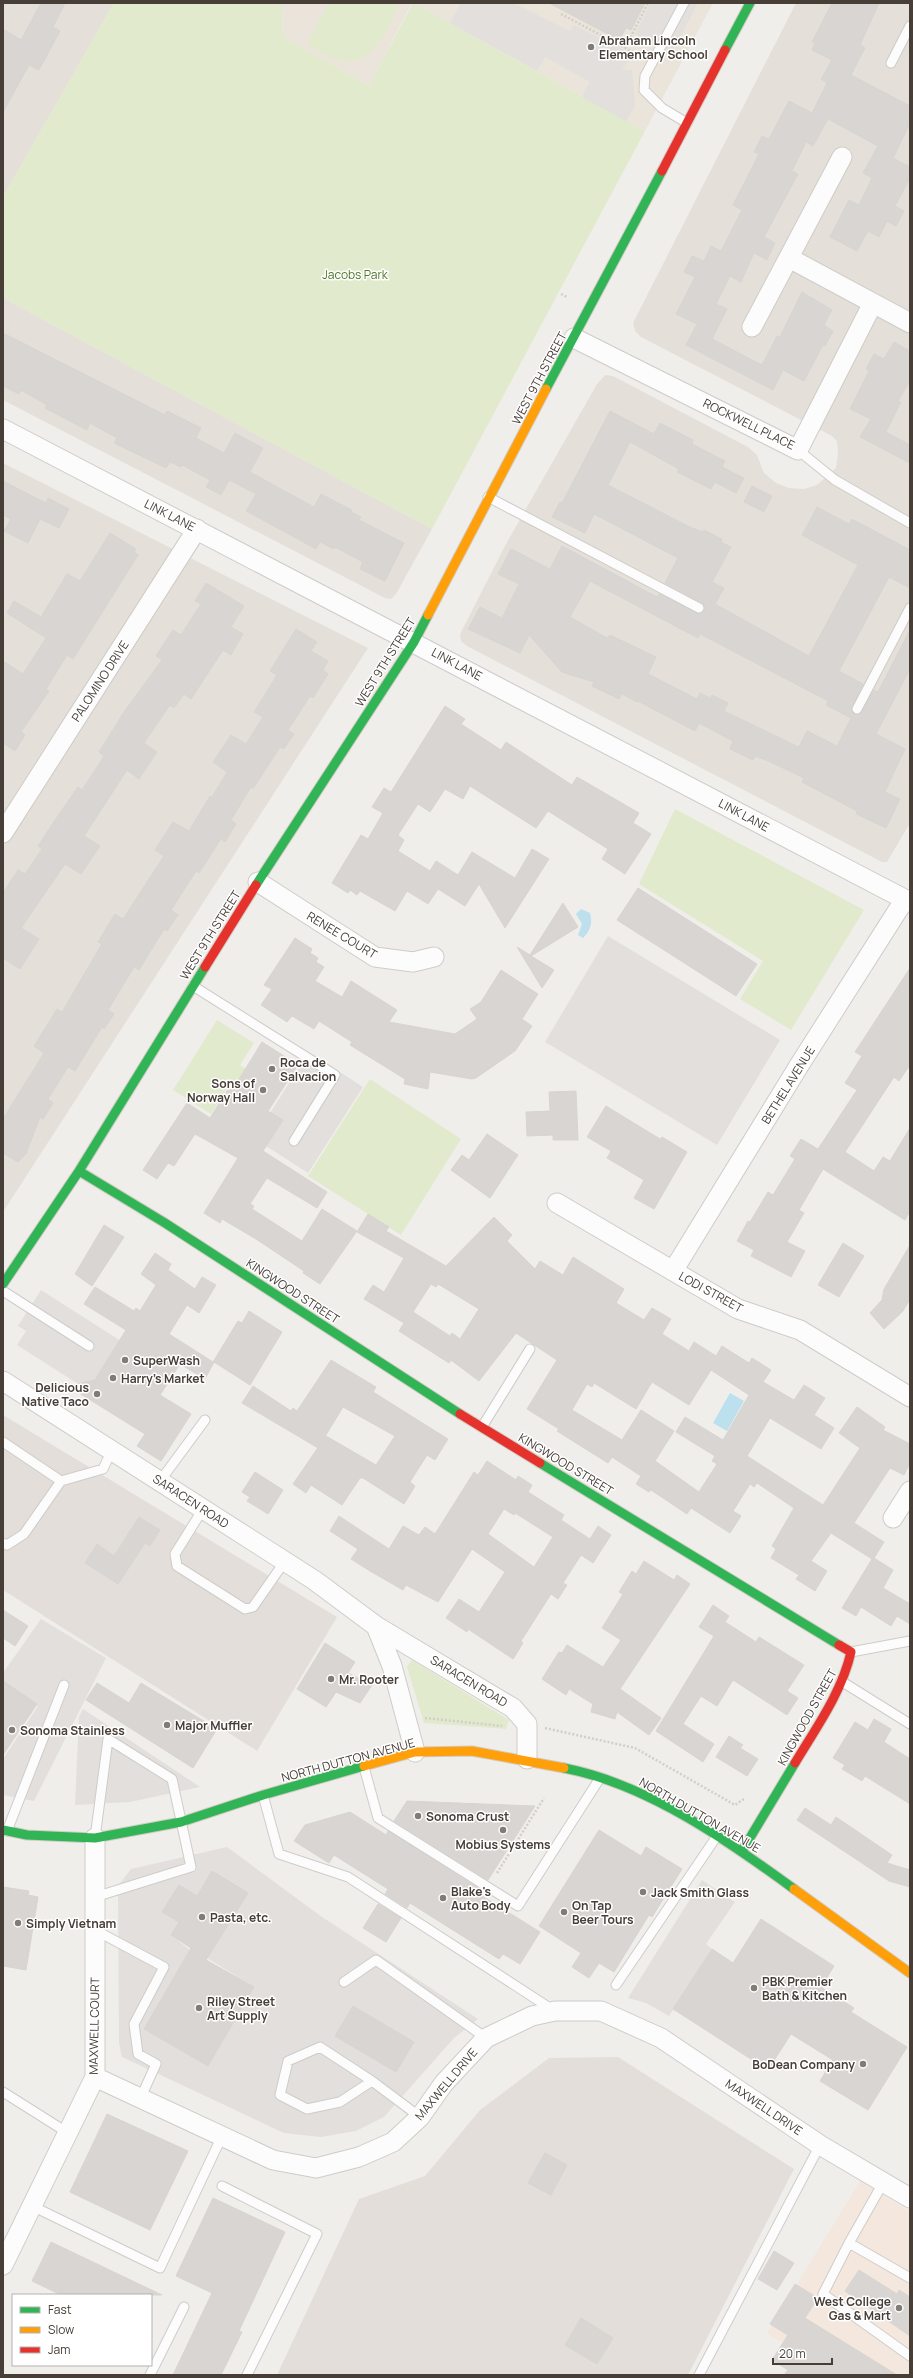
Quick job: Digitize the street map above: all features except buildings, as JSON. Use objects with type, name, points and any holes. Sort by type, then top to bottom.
[{"type":"street","name":"WEST 9TH STREET","points":[[3,1284],[79,1171],[258,882],[414,642],[488,497],[574,338],[750,3]]},
{"type":"street","points":[[752,327],[842,157]]},
{"type":"street","points":[[789,258],[910,323]]},
{"type":"street","name":"ROCKWELL PLACE","points":[[574,338],[798,450],[873,303]]},
{"type":"street","name":"LINK LANE","points":[[3,428],[907,901]]},
{"type":"street","name":"PALOMINO DRIVE","points":[[3,832],[197,529]]},
{"type":"street","name":"RENEE COURT","points":[[258,882],[375,958],[413,962],[434,957]]},
{"type":"street","name":"BETHEL AVENUE","points":[[673,1271],[800,1064],[907,901]]},
{"type":"street","name":"KINGWOOD STREET","points":[[79,1171],[166,1223],[482,1427],[851,1652],[849,1665],[842,1681],[793,1768],[742,1850]]},
{"type":"street","name":"LODI STREET","points":[[557,1203],[738,1309],[800,1330],[910,1397]]},
{"type":"street","name":"SARACEN ROAD","points":[[3,1381],[285,1561],[376,1626],[513,1708],[527,1724],[527,1727]]},
{"type":"street","points":[[893,1518],[910,1491]]},
{"type":"street","points":[[376,1626],[392,1666],[415,1752]]},
{"type":"street","points":[[527,1727],[527,1759]]},
{"type":"street","name":"NORTH DUTTON AVENUE","points":[[5,1830],[27,1835],[95,1838],[181,1822],[263,1795],[415,1752],[472,1751],[527,1759],[579,1771],[638,1791],[742,1850],[909,1970]]},
{"type":"street","name":"MAXWELL COURT","points":[[3,2265],[95,2077],[95,1838]]},
{"type":"street","name":"MAXWELL DRIVE","points":[[95,2077],[141,2097],[273,2160],[316,2168],[359,2157],[393,2142],[420,2117],[444,2083],[486,2038],[532,2016],[555,2011],[601,2011],[661,2038],[820,2145],[910,2198]]},
{"type":"lane","points":[[684,3],[645,76],[644,90],[662,108],[687,123]]},
{"type":"lane","points":[[891,63],[910,26]]},
{"type":"lane","points":[[798,450],[835,480],[910,523]]},
{"type":"lane","points":[[488,497],[700,608]]},
{"type":"lane","points":[[857,709],[910,608]]},
{"type":"lane","points":[[193,986],[335,1075],[294,1141]]},
{"type":"lane","points":[[3,1291],[89,1346]]},
{"type":"lane","points":[[482,1427],[530,1349]]},
{"type":"lane","points":[[160,1481],[205,1420]]},
{"type":"lane","points":[[3,1442],[61,1481]]},
{"type":"lane","points":[[3,1543],[7,1545],[24,1534],[61,1481],[103,1469],[112,1450]]},
{"type":"lane","points":[[203,1509],[175,1554],[177,1566],[245,1609],[253,1607],[285,1561]]},
{"type":"lane","points":[[851,1652],[910,1641]]},
{"type":"lane","points":[[842,1681],[910,1724]]},
{"type":"lane","points":[[5,1830],[64,1685]]},
{"type":"lane","points":[[95,1838],[108,1739],[172,1779],[191,1867],[95,1897]]},
{"type":"lane","points":[[364,1767],[378,1818],[518,1906],[600,1778]]},
{"type":"lane","points":[[263,1795],[279,1854],[348,1877],[555,2011]]},
{"type":"lane","points":[[616,1985],[717,1836]]},
{"type":"lane","points":[[95,1930],[164,1967],[134,2024],[138,2054],[156,2064],[141,2097]]},
{"type":"lane","points":[[344,1982],[376,1960],[486,2038]]},
{"type":"lane","points":[[372,2081],[340,2102],[307,2108],[280,2095],[288,2062],[320,2047],[372,2081],[420,2117]]},
{"type":"lane","points":[[3,2092],[68,2133]]},
{"type":"lane","points":[[32,2206],[160,2268],[222,2136]]},
{"type":"lane","points":[[699,2375],[820,2145]]},
{"type":"lane","points":[[883,2183],[849,2243],[823,2294],[910,2356]]},
{"type":"lane","points":[[222,2186],[317,2234],[247,2375]]},
{"type":"lane","points":[[849,2243],[910,2278]]},
{"type":"lane","points":[[150,2375],[184,2307]]},
{"type":"path","points":[[625,48],[648,3]]},
{"type":"path","points":[[561,14],[652,62]]},
{"type":"path","points":[[561,294],[567,297]]},
{"type":"path","points":[[406,1720],[432,1718],[486,1725],[553,1728],[636,1748],[735,1804],[744,1799]]},
{"type":"path","points":[[497,1873],[544,1798]]},
{"type":"shaded area","points":[[3,3],[114,3],[3,197]]},
{"type":"shaded area","points":[[283,3],[412,3],[369,86],[282,36]]},
{"type":"shaded area","name":"Abraham Lincoln Elementary School","points":[[413,3],[713,3],[645,131]]},
{"type":"shaded area","points":[[461,3],[513,3],[570,31],[574,25],[632,54],[622,70],[632,70],[635,106],[626,121],[582,97],[590,82],[545,57],[537,71],[450,23]]},
{"type":"shaded area","points":[[651,3],[698,3],[672,53],[635,34]]},
{"type":"shaded area","points":[[796,3],[910,3],[910,823],[887,862],[882,862],[467,646],[461,641],[460,634],[506,544],[597,384],[605,375],[613,376],[748,447],[757,455],[764,473],[776,483],[789,488],[804,489],[817,485],[836,468],[838,453],[837,441],[832,436],[641,337],[635,331],[633,323]]},
{"type":"shaded area","points":[[3,298],[432,529],[396,594],[391,599],[385,598],[3,400]]},
{"type":"shaded area","points":[[3,463],[368,648],[3,1212]]},
{"type":"shaded area","points":[[608,936],[780,1040],[717,1145],[545,1042]]},
{"type":"shaded area","points":[[309,1052],[363,1087],[308,1173],[266,1146],[282,1121],[270,1113]]},
{"type":"shaded area","points":[[41,1290],[121,1341],[93,1385],[83,1387],[17,1345],[26,1331],[18,1326]]},
{"type":"shaded area","points":[[3,1415],[337,1617],[257,1751],[3,1590]]},
{"type":"shaded area","points":[[41,1619],[106,1658],[34,1801],[3,1795],[3,1759],[38,1706],[3,1683],[3,1673]]},
{"type":"shaded area","points":[[83,1709],[200,1787],[130,1802],[75,1805],[79,1717]]},
{"type":"shaded area","points":[[227,1847],[322,1917],[478,2019],[454,2038],[384,2117],[356,2131],[321,2137],[284,2133],[122,2057],[119,2043],[118,1886],[131,1869]],"holes":[[[212,1871],[207,1958],[254,1987],[208,2066],[144,2029],[190,1950],[171,1935],[179,1922],[162,1912],[197,1896]]]},
{"type":"shaded area","points":[[702,1880],[735,1902],[706,1944],[712,1949],[669,2016],[646,2003],[628,1998]]},
{"type":"shaded area","points":[[618,2057],[794,2169],[688,2375],[277,2375],[359,2199],[425,2176],[480,2110],[549,2058]]},
{"type":"shaded area","points":[[860,2181],[910,2212],[910,2375],[835,2375],[767,2333]]},
{"type":"green space","name":"Jacobs Park","points":[[114,3],[283,3],[282,36],[369,86],[413,3],[645,131],[432,529],[3,298],[3,197]]},
{"type":"green space","points":[[329,3],[400,3],[390,25],[376,46],[368,54],[359,59],[348,61],[335,59],[307,44]]},
{"type":"green space","points":[[675,809],[864,910],[791,1030],[740,999],[763,961],[639,884]]},
{"type":"green space","points":[[217,1020],[254,1043],[240,1065],[251,1072],[238,1091],[229,1085],[211,1114],[173,1090]]},
{"type":"green space","points":[[370,1079],[461,1139],[401,1235],[308,1176]]},
{"type":"green space","points":[[412,1660],[509,1720],[506,1729],[424,1723],[407,1667]]},
{"type":"water","points":[[581,909],[590,913],[591,920],[589,930],[583,938],[578,935],[582,924],[576,914]]},
{"type":"water","points":[[730,1393],[744,1401],[727,1431],[713,1423]]},
{"type":"traffic: fast","points":[[725,50],[750,3]]},
{"type":"traffic: fast","points":[[546,389],[662,171]]},
{"type":"traffic: fast","points":[[256,885],[414,642],[428,615]]},
{"type":"traffic: fast","points":[[3,1284],[79,1171],[205,967]]},
{"type":"traffic: fast","points":[[79,1171],[165,1223],[460,1414]]},
{"type":"traffic: fast","points":[[540,1463],[839,1645]]},
{"type":"traffic: fast","points":[[742,1851],[795,1763]]},
{"type":"traffic: fast","points":[[3,1830],[27,1835],[95,1838],[181,1822],[263,1795],[364,1766]]},
{"type":"traffic: fast","points":[[564,1768],[595,1776],[656,1800],[714,1833],[794,1889]]},
{"type":"traffic: slow","points":[[428,615],[546,389]]},
{"type":"traffic: slow","points":[[364,1766],[415,1752],[472,1751],[564,1768]]},
{"type":"traffic: slow","points":[[794,1889],[910,1973]]},
{"type":"traffic: jam","points":[[662,171],[725,50]]},
{"type":"traffic: jam","points":[[205,967],[256,885]]},
{"type":"traffic: jam","points":[[460,1414],[540,1463]]},
{"type":"traffic: jam","points":[[795,1763],[828,1709],[847,1667],[851,1652],[839,1645]]},
{"type":"place","name":"Abraham Lincoln Elementary School","points":[[591,47]]},
{"type":"place","name":"Roca de Salvacion","points":[[272,1069]]},
{"type":"place","name":"Sons of Norway Hall","points":[[263,1090]]},
{"type":"place","name":"SuperWash","points":[[125,1360]]},
{"type":"place","name":"Harry's Market","points":[[113,1378]]},
{"type":"place","name":"Delicious Native Taco","points":[[97,1394]]},
{"type":"place","name":"Mr. Rooter","points":[[331,1679]]},
{"type":"place","name":"Major Muffler","points":[[167,1725]]},
{"type":"place","name":"Sonoma Stainless","points":[[12,1730]]},
{"type":"place","name":"Sonoma Crust","points":[[418,1816]]},
{"type":"place","name":"Mobius Systems","points":[[503,1830]]},
{"type":"place","name":"Jack Smith Glass","points":[[643,1892]]},
{"type":"place","name":"Blake's Auto Body","points":[[443,1898]]},
{"type":"place","name":"On Tap Beer Tours","points":[[564,1912]]},
{"type":"place","name":"Pasta, etc.","points":[[202,1917]]},
{"type":"place","name":"Simply Vietnam","points":[[18,1923]]},
{"type":"place","name":"PBK Premier Bath & Kitchen","points":[[754,1988]]},
{"type":"place","name":"Riley Street Art Supply","points":[[199,2008]]},
{"type":"place","name":"BoDean Company","points":[[863,2064]]},
{"type":"place","name":"West College Gas & Mart","points":[[899,2308]]}]
